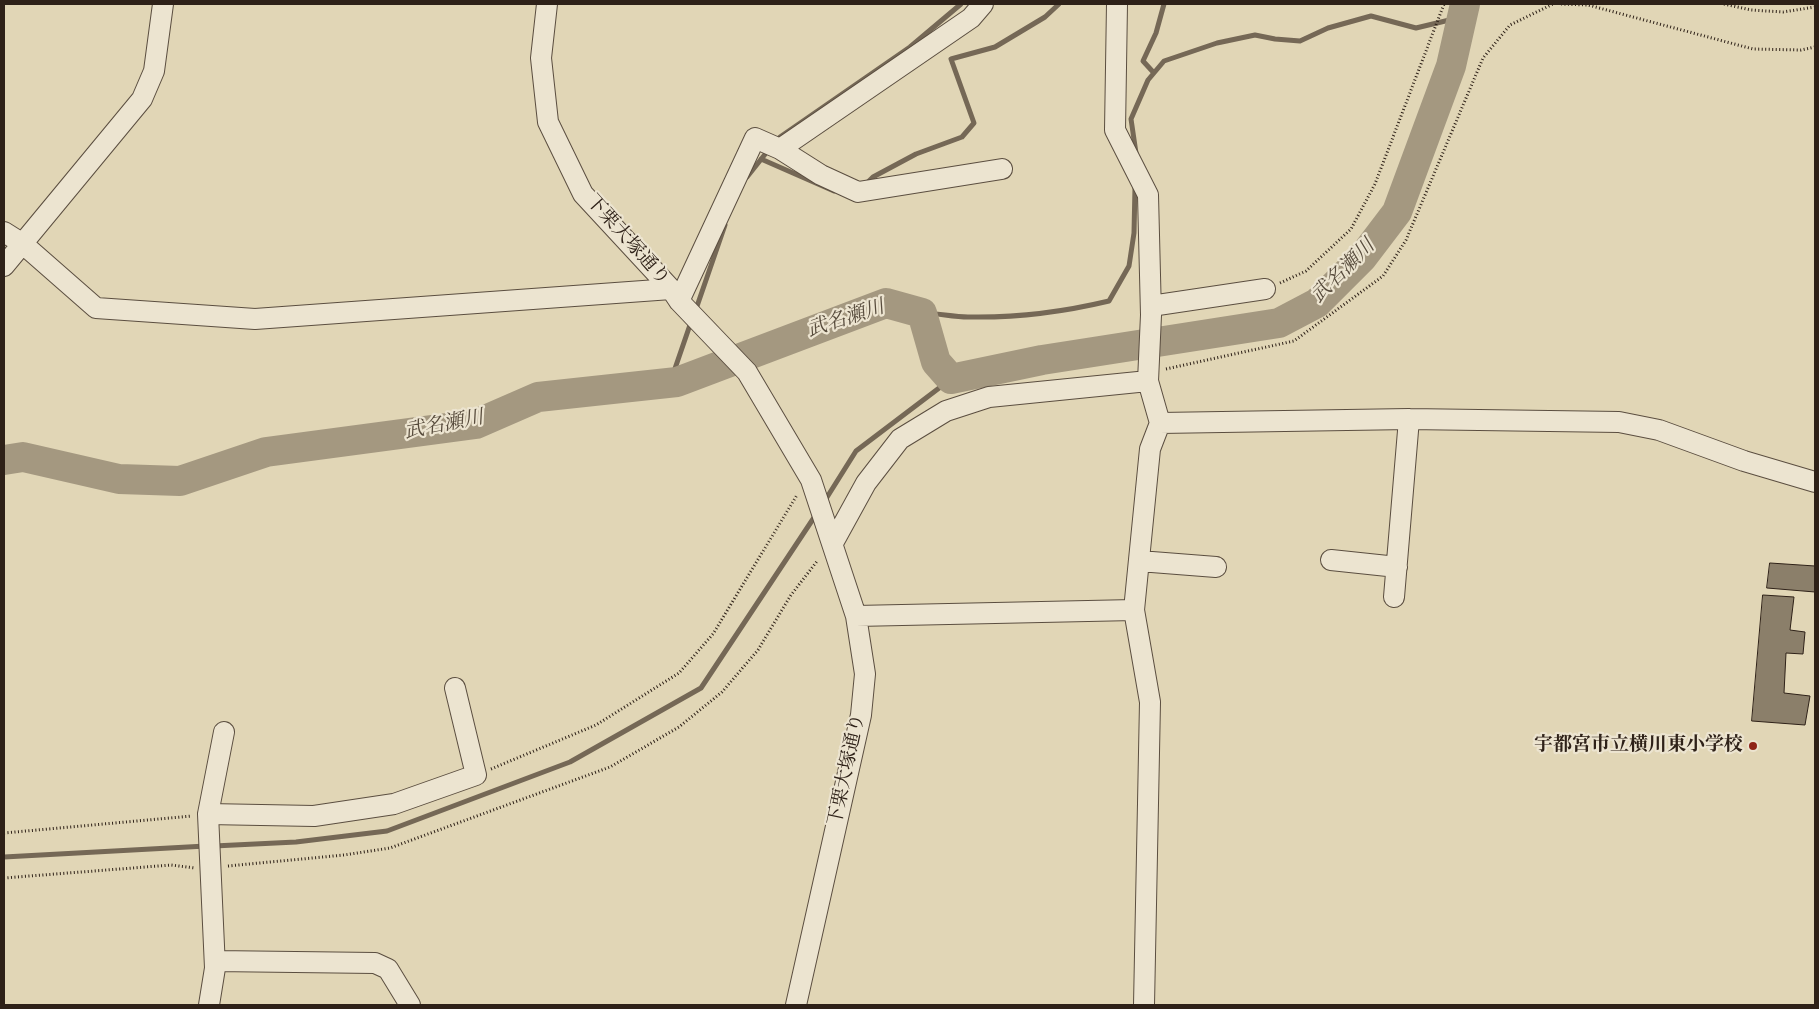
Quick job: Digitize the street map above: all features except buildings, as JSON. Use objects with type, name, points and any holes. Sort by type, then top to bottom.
[{"type":"street","points":[[4,266],[142,99],[154,71],[163,4]]},
{"type":"street","name":"下栗大塚通り","points":[[547,4],[541,58],[548,122],[583,194],[747,372],[809,477],[856,616],[865,674],[861,715],[796,1005]]},
{"type":"street","points":[[780,149],[971,18],[983,4]]},
{"type":"street","points":[[1117,4],[1115,130],[1148,195],[1151,310],[1148,374],[1160,423],[1150,449],[1134,610],[1150,702],[1144,1005]]},
{"type":"street","points":[[4,232],[23,244],[96,308],[255,319],[675,295],[755,138],[780,149],[821,175],[858,192],[1002,169]]},
{"type":"street","points":[[1151,310],[1265,289]]},
{"type":"street","points":[[831,539],[866,483],[900,439],[946,411],[989,397],[1148,374]]},
{"type":"street","points":[[1160,423],[1409,419],[1619,422],[1659,430],[1744,461],[1815,482]]},
{"type":"street","points":[[1394,597],[1409,419]]},
{"type":"street","points":[[1331,560],[1397,567]]},
{"type":"street","points":[[1139,561],[1216,567]]},
{"type":"street","points":[[856,616],[1134,610]]},
{"type":"street","points":[[208,814],[322,815],[394,804],[476,775],[455,688]]},
{"type":"street","points":[[209,1005],[215,961],[208,814],[224,732]]},
{"type":"street","points":[[215,961],[375,962],[388,969],[410,1005]]},
{"type":"path","points":[[1265,289],[1306,271],[1351,229],[1376,184],[1444,4]]},
{"type":"path","points":[[1148,374],[1294,341],[1383,276],[1406,240],[1483,58],[1510,25],[1553,4]]},
{"type":"path","points":[[1561,4],[1588,5],[1753,49],[1801,50],[1815,47]]},
{"type":"path","points":[[1724,4],[1751,10],[1783,12],[1815,7]]},
{"type":"path","points":[[476,775],[596,725],[679,673],[713,634],[809,477]]},
{"type":"path","points":[[4,833],[208,814]]},
{"type":"waterway","points":[[775,142],[910,47],[961,4]]},
{"type":"waterway","points":[[866,184],[873,177],[916,154],[962,137],[974,123],[951,59],[995,47],[1045,17],[1059,4]]},
{"type":"waterway","points":[[1154,73],[1143,61],[1156,33],[1164,4]]},
{"type":"waterway","name":"武名瀬川","points":[[4,460],[23,457],[119,479],[180,481],[266,452],[476,424],[538,397],[677,382],[886,303],[922,313],[936,362],[951,379],[1042,360],[1279,323],[1317,303],[1362,258],[1397,212],[1451,66],[1465,4]]},
{"type":"waterway","points":[[1136,153],[1131,119],[1148,80],[1164,61],[1217,43],[1255,35],[1300,41],[1328,28],[1371,16],[1416,28],[1462,17]]},
{"type":"waterway","points":[[747,177],[770,148]]},
{"type":"waterway","points":[[761,159],[834,191]]},
{"type":"waterway","points":[[922,313],[962,317],[1021,315],[1057,311],[1109,301],[1129,266],[1134,233],[1135,187]]},
{"type":"waterway","points":[[695,312],[725,225]]},
{"type":"waterway","points":[[670,383],[691,322]]},
{"type":"waterway","points":[[824,502],[856,451],[951,379]]},
{"type":"waterway","points":[[214,846],[296,842],[387,831],[570,762],[701,688],[817,513]]},
{"type":"waterway","points":[[4,857],[206,846]]},
{"type":"place","name":"宇都宮市立横川東小学校","points":[[1753,746]]}]
